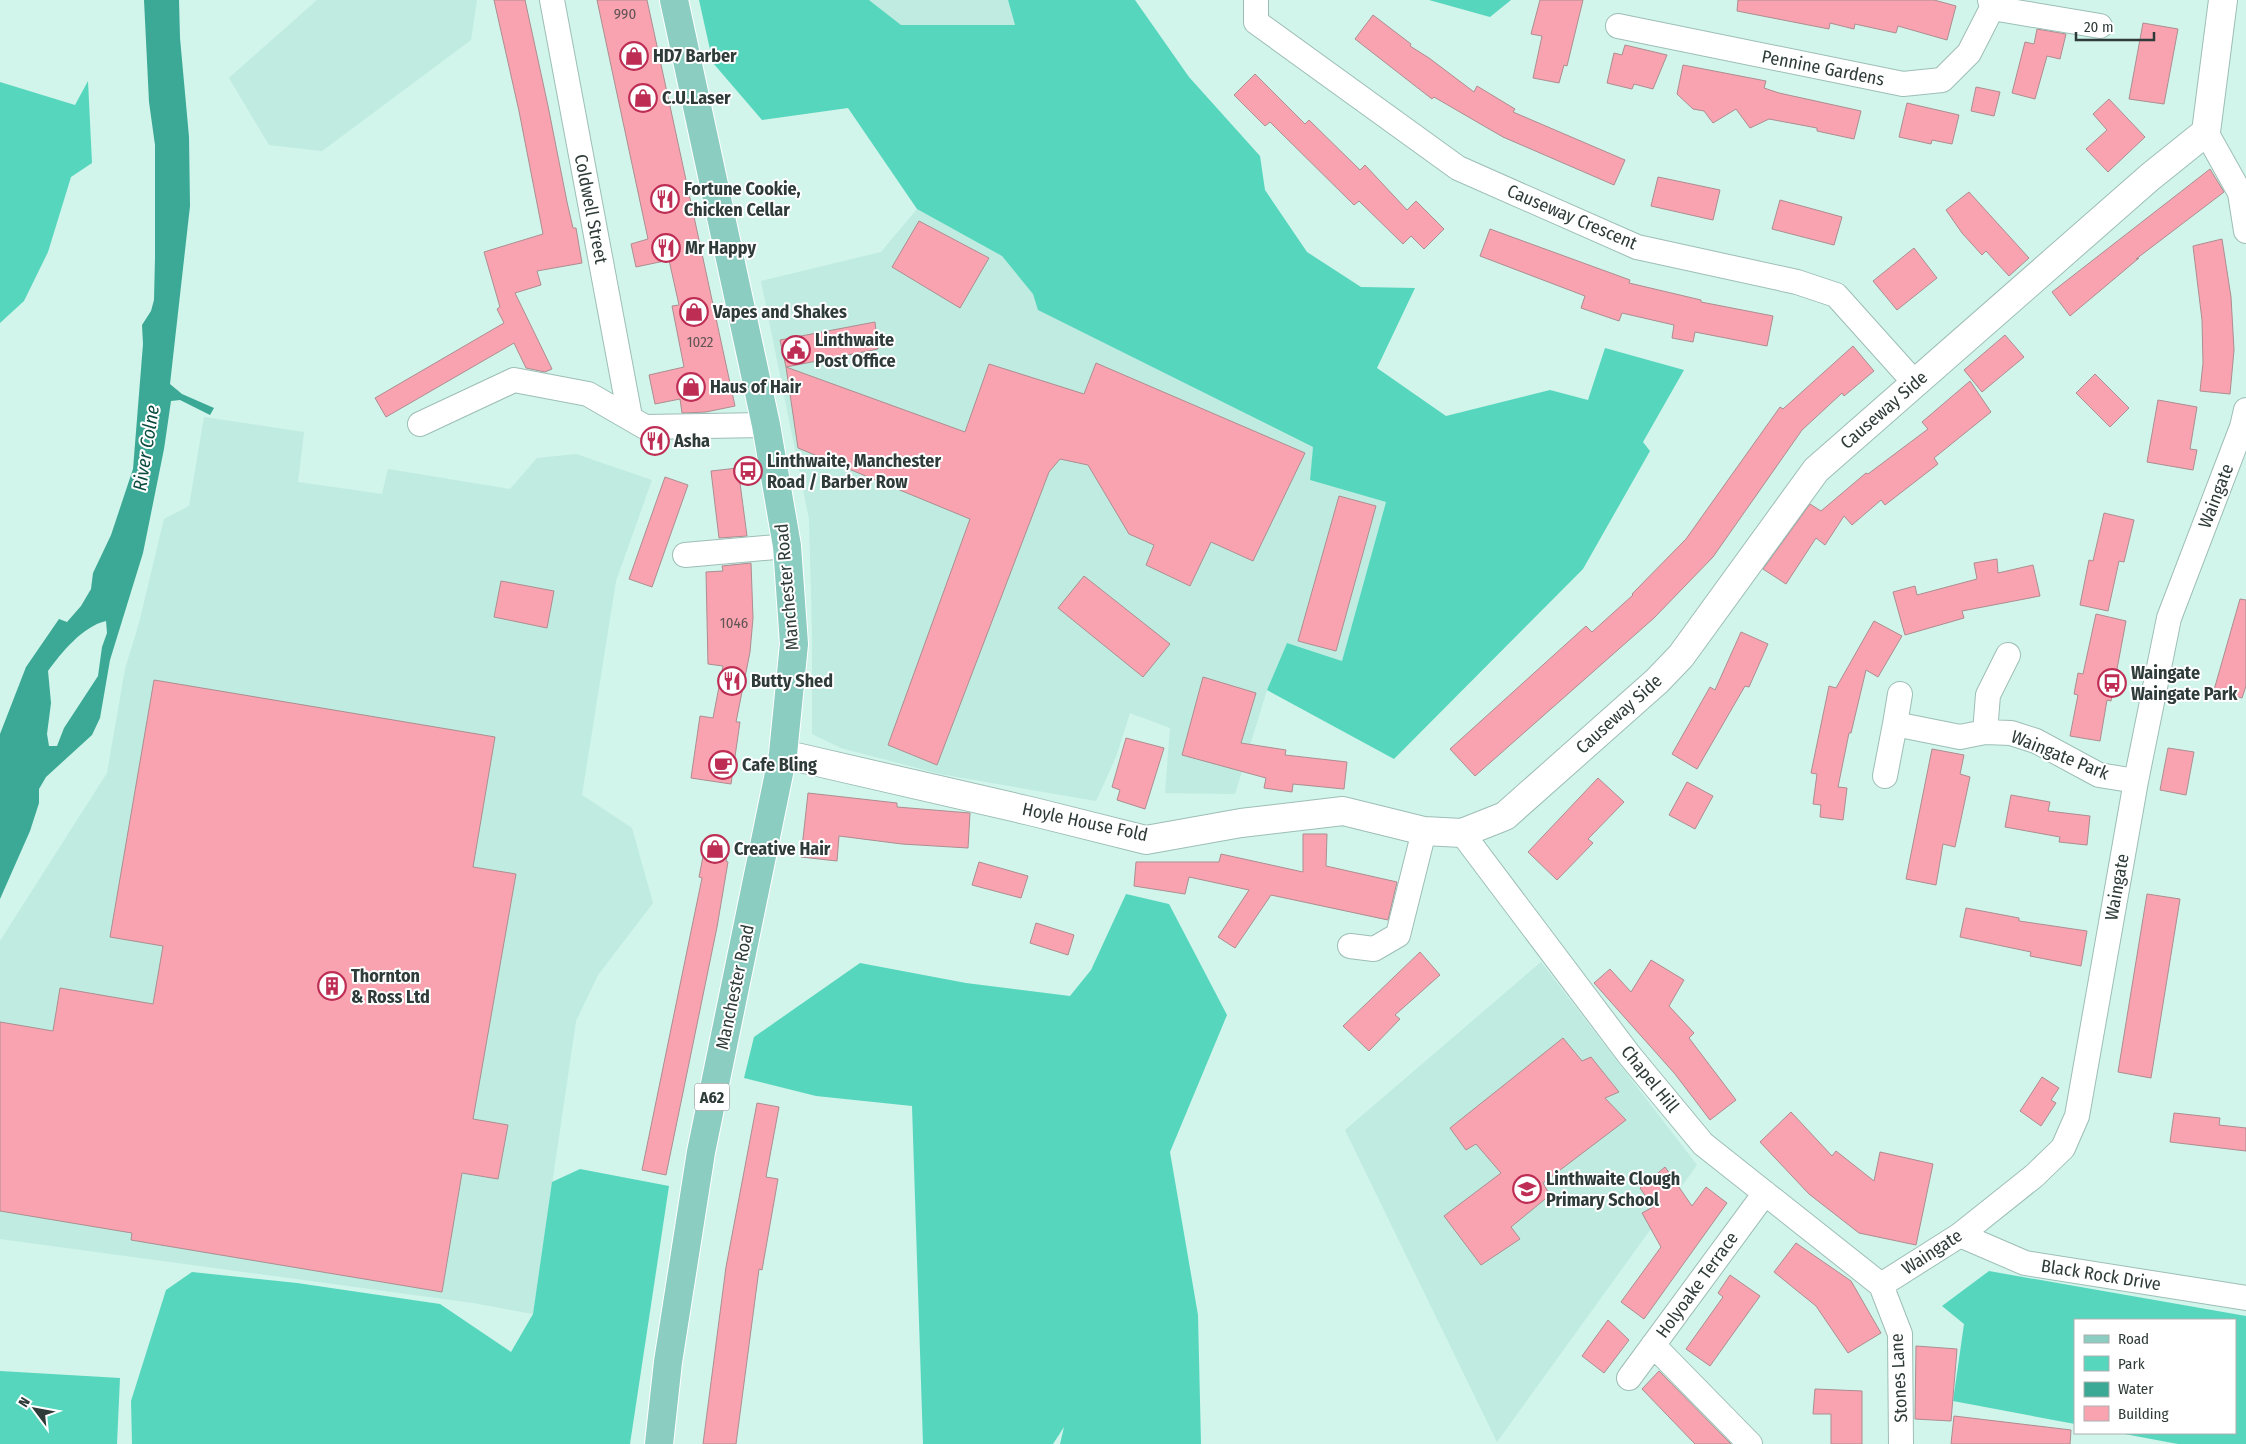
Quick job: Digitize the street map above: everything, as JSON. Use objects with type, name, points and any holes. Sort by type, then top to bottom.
[{"type":"main road","name":"Manchester Road","points":[[659,1444],[668,1362],[701,1152],[783,754],[794,644],[787,546],[766,425],[674,0]]},
{"type":"street","name":"Coldwell Street","points":[[552,0],[630,417]]},
{"type":"street","name":"Causeway Crescent","points":[[1256,0],[1256,22],[1458,168],[1637,247],[1797,282],[1836,295],[1915,383]]},
{"type":"street","points":[[2223,0],[2206,132],[2243,192],[2246,231]]},
{"type":"street","name":"Pennine Gardens","points":[[1618,26],[1903,84],[1942,80],[1969,53],[1991,4],[2100,26]]},
{"type":"street","name":"Causeway Side","points":[[1505,816],[1675,662],[1816,470],[2150,177],[2206,132]]},
{"type":"street","points":[[420,424],[514,380],[588,394],[646,427],[766,425]]},
{"type":"street","name":"Waingate","points":[[1881,1285],[1960,1236],[2034,1176],[2062,1148],[2077,1116],[2136,781],[2169,618],[2242,427],[2246,410]]},
{"type":"street","points":[[685,555],[787,546]]},
{"type":"street","points":[[1985,732],[1988,695],[2008,655]]},
{"type":"street","points":[[1885,776],[1900,694]]},
{"type":"street","name":"Waingate Park","points":[[1895,724],[1960,736],[1985,732],[2011,732],[2036,741],[2099,775],[2136,781]]},
{"type":"street","name":"Hoyle House Fold","points":[[783,754],[1146,840],[1241,822],[1343,811],[1424,831],[1462,833],[1505,816]]},
{"type":"street","points":[[1350,946],[1374,949],[1398,935],[1424,831]]},
{"type":"street","name":"Chapel Hill","points":[[1462,833],[1630,1056],[1704,1144],[1881,1285]]},
{"type":"street","name":"Holyoake Terrace","points":[[1629,1378],[1765,1193]]},
{"type":"street","name":"Black Rock Drive","points":[[1960,1236],[2025,1263],[2246,1298]]},
{"type":"street","name":"Stones Lane","points":[[1881,1285],[1900,1334],[1901,1444]]},
{"type":"street","points":[[1653,1345],[1750,1444]]},
{"type":"shaded area","points":[[317,0],[477,0],[471,40],[322,151],[269,145],[229,78]]},
{"type":"shaded area","points":[[869,0],[1008,0],[1015,25],[901,25]]},
{"type":"shaded area","points":[[917,209],[1002,256],[1034,294],[1039,310],[1313,447],[1310,480],[1386,502],[1342,661],[1287,643],[1267,690],[1235,794],[1165,793],[1170,728],[1130,713],[1116,757],[1096,801],[940,774],[841,748],[812,734],[809,519],[761,281],[881,252]]},
{"type":"shaded area","points":[[204,417],[304,432],[298,482],[382,494],[388,469],[510,489],[537,458],[576,454],[652,480],[616,581],[582,795],[632,828],[653,903],[598,975],[576,1021],[533,1314],[473,1303],[0,1239],[0,941],[107,773],[125,669],[139,623],[164,519],[189,506]]},
{"type":"shaded area","name":"Linthwaite Clough Primary School","points":[[1541,962],[1697,1165],[1497,1442],[1345,1130]]},
{"type":"green space","points":[[699,0],[869,0],[901,25],[1015,25],[1008,0],[1135,0],[1189,77],[1260,156],[1265,190],[1307,252],[1361,287],[1415,288],[1377,368],[1446,416],[1550,390],[1588,400],[1605,348],[1684,370],[1643,442],[1650,451],[1583,569],[1394,759],[1267,690],[1287,643],[1342,661],[1386,502],[1310,480],[1313,447],[1038,310],[1033,294],[1002,256],[917,209],[848,108],[762,120],[713,63]]},
{"type":"green space","points":[[1429,0],[1511,0],[1490,17]]},
{"type":"green space","points":[[88,81],[92,163],[71,177],[48,252],[24,301],[0,323],[0,82],[75,105]]},
{"type":"green space","points":[[1126,894],[1169,904],[1227,1015],[1170,1152],[1198,1315],[1201,1444],[1060,1444],[1064,1427],[1053,1444],[923,1444],[912,1106],[816,1096],[744,1078],[754,1037],[860,963],[966,983],[1070,996],[1091,970]]},
{"type":"green space","points":[[580,1169],[669,1186],[630,1444],[132,1444],[131,1401],[166,1290],[192,1272],[297,1283],[440,1304],[511,1352],[533,1314],[552,1182]]},
{"type":"green space","points":[[1989,1271],[2246,1316],[2246,1444],[2178,1444],[2124,1434],[2236,1434],[2236,1319],[2074,1319],[2074,1424],[1953,1401],[1964,1324],[1942,1306]]},
{"type":"green space","points":[[0,1371],[120,1378],[117,1444],[0,1444]]},
{"type":"water","name":"River Colne","points":[[144,0],[179,0],[180,38],[189,137],[190,206],[170,384],[182,394],[214,408],[210,415],[180,400],[171,401],[164,449],[143,553],[110,660],[100,718],[92,735],[46,777],[39,789],[39,803],[30,831],[0,899],[0,734],[26,667],[59,619],[67,622],[81,606],[91,589],[93,573],[111,535],[133,469],[143,344],[142,325],[151,311],[154,300],[155,145],[149,102]],"holes":[[[106,621],[107,633],[102,647],[98,676],[64,728],[57,746],[49,746],[47,734],[51,703],[48,671],[73,641],[89,628]]]},
{"type":"building","points":[[494,0],[525,0],[567,202],[573,228],[576,228],[582,263],[537,271],[541,285],[515,293],[552,369],[545,372],[526,368],[514,343],[386,417],[375,398],[504,323],[497,309],[500,307],[484,252],[543,234],[519,111]]},
{"type":"building","points":[[597,0],[647,0],[735,406],[706,412],[682,413],[680,399],[655,404],[649,375],[684,367],[672,306],[679,305],[669,260],[636,267],[631,244],[648,239]]},
{"type":"building","points":[[1540,0],[1583,0],[1567,66],[1564,65],[1559,83],[1533,78],[1542,36],[1531,34]]},
{"type":"building","points":[[1738,0],[1934,0],[1956,6],[1947,40],[1898,26],[1896,33],[1855,24],[1854,29],[1830,23],[1829,29],[1737,11]]},
{"type":"building","points":[[1373,15],[1411,44],[1410,46],[1474,92],[1477,86],[1515,109],[1513,112],[1625,160],[1614,185],[1503,137],[1434,97],[1432,99],[1355,39]]},
{"type":"building","points":[[2143,23],[2178,29],[2164,104],[2129,99]]},
{"type":"building","points":[[2037,29],[2066,34],[2060,59],[2047,56],[2035,99],[2012,93],[2025,42],[2034,44]]},
{"type":"building","points":[[1625,45],[1667,55],[1653,89],[1634,84],[1632,89],[1607,83],[1614,53],[1622,55]]},
{"type":"building","points":[[1683,65],[1766,81],[1764,88],[1779,93],[1861,111],[1854,139],[1817,131],[1817,128],[1769,119],[1750,128],[1736,109],[1713,123],[1704,111],[1693,109],[1677,94]]},
{"type":"building","points":[[1255,74],[1305,124],[1309,120],[1360,170],[1365,165],[1407,210],[1416,201],[1444,229],[1424,249],[1411,236],[1403,244],[1359,201],[1354,205],[1270,122],[1265,126],[1234,95]]},
{"type":"building","points":[[1976,87],[2000,92],[1994,116],[1971,111]]},
{"type":"building","points":[[2109,99],[2145,137],[2108,172],[2086,149],[2107,130],[2093,114]]},
{"type":"building","points":[[1907,103],[1959,115],[1952,144],[1932,140],[1931,144],[1899,137]]},
{"type":"building","points":[[2210,169],[2224,192],[2136,259],[2139,258],[2070,316],[2052,292]]},
{"type":"building","points":[[1658,177],[1720,190],[1713,220],[1651,206]]},
{"type":"building","points":[[1969,192],[2029,258],[2009,276],[1986,251],[1982,255],[1962,233],[1946,210]]},
{"type":"building","points":[[1780,200],[1842,217],[1834,245],[1772,229]]},
{"type":"building","points":[[919,221],[989,258],[960,308],[892,267]]},
{"type":"building","points":[[1490,229],[1630,280],[1629,283],[1701,300],[1701,302],[1773,316],[1767,346],[1695,332],[1693,342],[1672,338],[1674,325],[1622,313],[1619,321],[1581,308],[1585,296],[1480,256]]},
{"type":"building","points":[[2222,239],[2231,297],[2234,350],[2230,394],[2200,391],[2203,363],[2202,320],[2193,246]]},
{"type":"building","points":[[1914,248],[1937,278],[1897,310],[1873,281]]},
{"type":"building","points":[[875,322],[878,349],[786,367],[780,340]]},
{"type":"building","points":[[2005,335],[2024,357],[1982,392],[1964,370]]},
{"type":"building","points":[[1853,346],[1874,371],[1844,396],[1842,393],[1802,430],[1713,557],[1654,618],[1475,776],[1450,749],[1586,626],[1592,632],[1633,595],[1686,539],[1780,407],[1783,409]]},
{"type":"building","points":[[1096,363],[1305,453],[1253,561],[1211,542],[1190,586],[1146,565],[1154,545],[1129,534],[1088,465],[1060,459],[1049,472],[937,765],[888,745],[970,519],[798,448],[786,367],[965,432],[989,364],[1084,394]]},
{"type":"building","points":[[2095,374],[2129,408],[2110,427],[2076,393]]},
{"type":"building","points":[[1970,381],[1991,412],[1934,458],[1938,464],[1885,505],[1881,500],[1852,525],[1844,516],[1825,545],[1816,538],[1786,584],[1763,569],[1810,504],[1821,511],[1866,473],[1868,474],[1928,429],[1922,422]]},
{"type":"building","points":[[2158,400],[2197,407],[2190,449],[2197,450],[2193,470],[2147,462]]},
{"type":"building","points":[[738,468],[747,536],[719,538],[711,471]]},
{"type":"building","points":[[665,477],[688,485],[652,587],[629,579]]},
{"type":"building","points":[[1339,496],[1376,506],[1336,651],[1298,641]]},
{"type":"building","points":[[2104,513],[2134,520],[2124,562],[2119,561],[2108,611],[2080,605],[2089,560],[2093,561]]},
{"type":"building","points":[[1997,559],[1998,573],[2033,565],[2040,596],[1962,611],[1964,618],[1905,635],[1893,592],[1915,586],[1917,595],[1977,579],[1974,563]]},
{"type":"building","points":[[751,563],[753,618],[750,652],[736,722],[740,722],[731,784],[691,778],[700,716],[713,718],[723,666],[708,664],[706,572],[723,571],[722,566]]},
{"type":"building","points":[[1084,576],[1170,644],[1143,677],[1058,608]]},
{"type":"building","points":[[501,581],[554,591],[547,628],[494,617]]},
{"type":"building","points":[[2240,599],[2246,600],[2246,686],[2242,698],[2214,690]]},
{"type":"building","points":[[2096,614],[2126,621],[2111,701],[2107,700],[2100,741],[2070,736],[2078,695],[2074,694],[2078,673],[2083,674]]},
{"type":"building","points":[[1874,621],[1902,636],[1878,677],[1866,670],[1851,733],[1849,733],[1838,787],[1847,788],[1843,820],[1820,817],[1821,805],[1813,804],[1817,774],[1811,773],[1829,686],[1836,688]]},
{"type":"building","points":[[1741,632],[1768,644],[1749,687],[1745,686],[1697,769],[1672,754],[1710,687],[1715,690]]},
{"type":"building","points":[[1203,677],[1256,693],[1241,743],[1286,750],[1285,755],[1347,762],[1344,789],[1293,784],[1292,792],[1264,788],[1266,778],[1182,755]]},
{"type":"building","name":"Thornton & Ross Ltd","points":[[154,680],[495,737],[473,867],[516,874],[473,1119],[508,1125],[498,1179],[462,1173],[442,1292],[131,1240],[132,1233],[0,1211],[0,1022],[53,1031],[60,988],[153,1004],[163,946],[110,937]]},
{"type":"building","points":[[1126,738],[1164,748],[1145,809],[1117,800],[1120,790],[1112,787]]},
{"type":"building","points":[[2168,748],[2194,752],[2186,795],[2160,790]]},
{"type":"building","points":[[1932,749],[1964,755],[1960,774],[1970,777],[1955,847],[1943,844],[1936,885],[1906,879]]},
{"type":"building","points":[[1598,778],[1624,802],[1588,839],[1593,843],[1557,880],[1528,852]]},
{"type":"building","points":[[1687,782],[1713,796],[1695,829],[1669,815]]},
{"type":"building","points":[[808,793],[897,803],[897,807],[970,813],[968,848],[902,844],[839,836],[837,861],[801,857]]},
{"type":"building","points":[[2011,795],[2050,802],[2048,811],[2090,816],[2087,845],[2059,842],[2060,837],[2005,827]]},
{"type":"building","points":[[1303,834],[1327,834],[1326,866],[1397,882],[1388,920],[1271,895],[1235,948],[1218,937],[1249,890],[1189,877],[1185,894],[1134,886],[1136,862],[1219,862],[1221,854],[1303,872]]},
{"type":"building","points":[[706,841],[729,845],[726,861],[728,862],[717,927],[666,1175],[642,1170],[702,878],[699,877]]},
{"type":"building","points":[[979,862],[1028,876],[1021,898],[972,885]]},
{"type":"building","points":[[2147,894],[2180,899],[2151,1078],[2118,1072]]},
{"type":"building","points":[[1966,908],[2019,918],[2019,921],[2087,931],[2081,966],[2030,956],[2031,952],[1960,937]]},
{"type":"building","points":[[1036,923],[1074,935],[1068,955],[1030,943]]},
{"type":"building","points":[[1420,952],[1440,975],[1395,1015],[1400,1019],[1369,1051],[1343,1026]]},
{"type":"building","points":[[1651,960],[1684,980],[1669,1006],[1694,1033],[1689,1038],[1736,1100],[1710,1120],[1675,1074],[1594,983],[1610,969],[1631,992]]},
{"type":"building","points":[[1563,1038],[1582,1061],[1591,1057],[1619,1092],[1605,1098],[1626,1120],[1543,1183],[1550,1195],[1511,1227],[1520,1239],[1481,1265],[1444,1216],[1501,1173],[1476,1144],[1466,1150],[1450,1128]]},
{"type":"building","points":[[2042,1077],[2059,1088],[2051,1100],[2056,1103],[2041,1126],[2020,1111]]},
{"type":"building","points":[[757,1103],[779,1107],[766,1177],[778,1179],[762,1270],[759,1269],[736,1444],[703,1444],[726,1267]]},
{"type":"building","points":[[1791,1112],[1832,1156],[1836,1151],[1874,1181],[1880,1152],[1933,1164],[1916,1245],[1859,1233],[1809,1194],[1760,1142]]},
{"type":"building","points":[[2174,1113],[2220,1118],[2219,1125],[2246,1128],[2246,1151],[2170,1142]]},
{"type":"building","points":[[1665,1167],[1692,1206],[1706,1187],[1727,1203],[1644,1319],[1621,1302],[1661,1247],[1642,1213],[1653,1207],[1640,1188]]},
{"type":"building","points":[[1796,1243],[1851,1281],[1881,1333],[1848,1353],[1816,1306],[1774,1272]]},
{"type":"building","points":[[1730,1275],[1760,1296],[1710,1366],[1686,1349],[1723,1297],[1718,1293]]},
{"type":"building","points":[[1608,1320],[1629,1340],[1604,1373],[1582,1356]]},
{"type":"building","points":[[1916,1346],[1957,1349],[1951,1421],[1915,1419]]},
{"type":"building","points":[[1659,1371],[1731,1444],[1695,1444],[1642,1389]]},
{"type":"building","points":[[1815,1389],[1862,1391],[1862,1444],[1831,1444],[1831,1414],[1813,1414]]},
{"type":"building","points":[[1954,1416],[2071,1430],[2070,1444],[1951,1444]]},
{"type":"place","name":"HD7 Barber","points":[[634,56]]},
{"type":"place","name":"C.U.Laser","points":[[643,98]]},
{"type":"place","name":"Fortune Cookie, Chicken Cellar","points":[[665,199]]},
{"type":"place","name":"Mr Happy","points":[[666,248]]},
{"type":"place","name":"Vapes and Shakes","points":[[694,312]]},
{"type":"place","name":"Linthwaite Post Office","points":[[796,350]]},
{"type":"place","name":"Haus of Hair","points":[[691,387]]},
{"type":"place","name":"Asha","points":[[655,441]]},
{"type":"place","name":"Linthwaite, Manchester Road / Barber Row","points":[[748,471]]},
{"type":"place","name":"Butty Shed","points":[[732,681]]},
{"type":"place","name":"Waingate Waingate Park","points":[[2112,683]]},
{"type":"place","name":"Cafe Bling","points":[[723,765]]},
{"type":"place","name":"Creative Hair","points":[[715,849]]},
{"type":"place","name":"Thornton & Ross Ltd","points":[[332,986]]},
{"type":"place","name":"Linthwaite Clough Primary School","points":[[1527,1189]]}]
